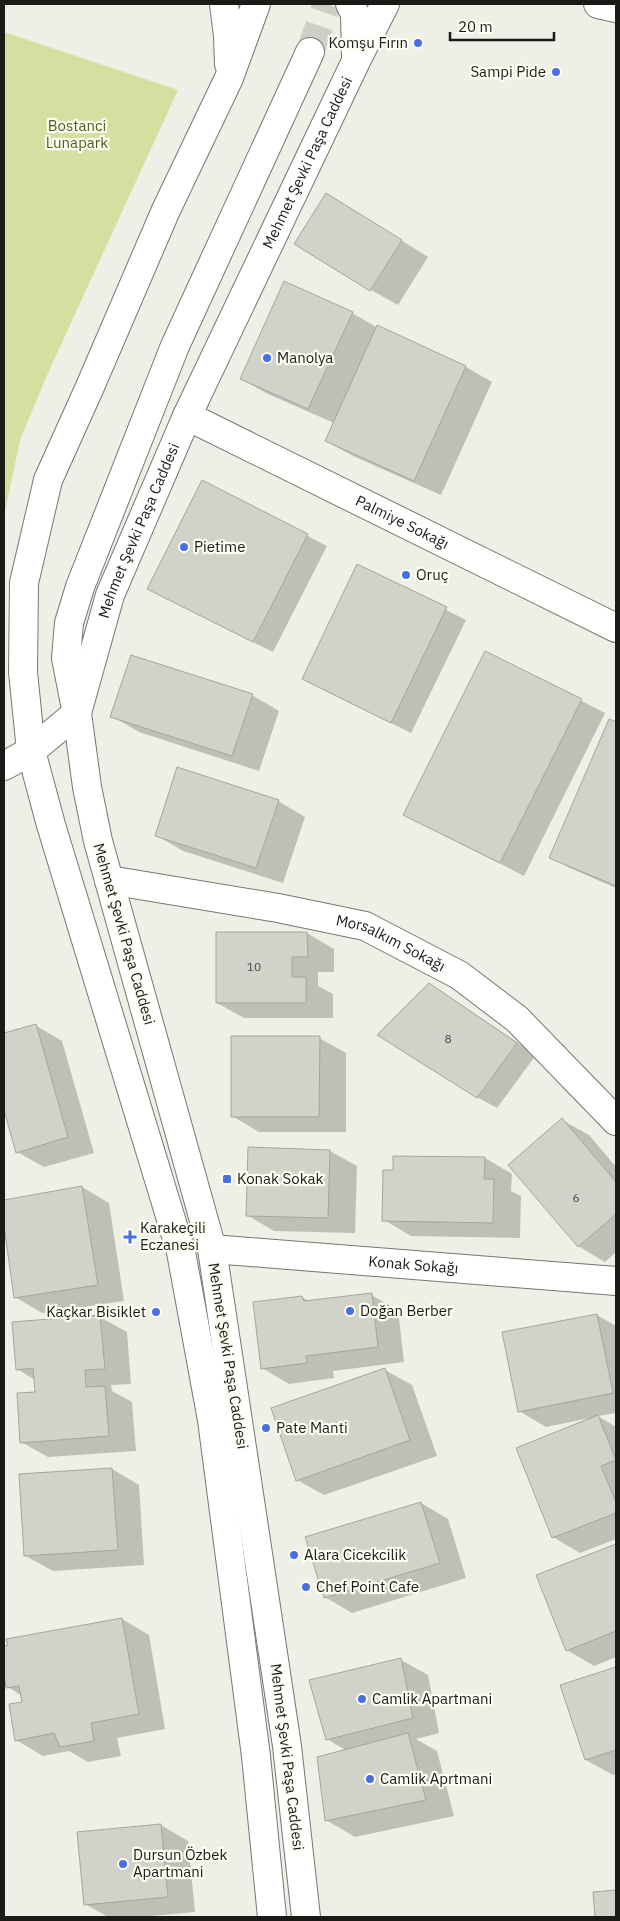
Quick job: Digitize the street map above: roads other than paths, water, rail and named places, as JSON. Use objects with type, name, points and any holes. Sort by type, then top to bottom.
[{"type":"main road","points":[[224,4],[228,36],[229,78]]},
{"type":"main road","name":"Mehmet Şevki Paşa Caddesi","points":[[256,4],[229,78],[166,210],[48,480],[24,583],[23,672],[31,751],[181,1252],[212,1420],[256,1756],[272,1917]]},
{"type":"main road","points":[[229,78],[254,34],[274,4]]},
{"type":"main road","points":[[350,4],[356,21],[356,60]]},
{"type":"main road","name":"Mehmet Şevki Paşa Caddesi","points":[[306,1917],[288,1746],[212,1249],[98,841],[86,787],[77,713],[110,595],[187,416],[356,60],[385,4]]},
{"type":"main road","points":[[598,4],[616,8]]},
{"type":"main road","points":[[4,766],[31,751],[77,713],[66,658],[69,623],[80,587],[175,346],[310,52]]},
{"type":"main road","name":"Palmiye Sokağı","points":[[187,416],[616,628]]},
{"type":"main road","name":"Morsalkım Sokağı","points":[[109,880],[278,908],[365,926],[459,975],[517,1019],[616,1121]]},
{"type":"main road","name":"Konak Sokağı","points":[[212,1249],[616,1282]]},
{"type":"tunnel","points":[[310,52],[327,4]]},
{"type":"place","name":"Komşu Fırın","points":[[418,43]]},
{"type":"place","name":"Sampi Pide","points":[[556,72]]},
{"type":"place","name":"Manolya","points":[[267,358]]},
{"type":"place","name":"Pietime","points":[[184,547]]},
{"type":"place","name":"Oruç","points":[[406,575]]},
{"type":"place","name":"Konak Sokak","points":[[227,1179]]},
{"type":"place","name":"Karakeçili Eczanesi","points":[[130,1237]]},
{"type":"place","name":"Doğan Berber","points":[[350,1311]]},
{"type":"place","name":"Kaçkar Bisiklet","points":[[156,1312]]},
{"type":"place","name":"Pate Manti","points":[[266,1428]]},
{"type":"place","name":"Alara Cicekcilik","points":[[294,1555]]},
{"type":"place","name":"Chef Point Cafe","points":[[306,1587]]},
{"type":"place","name":"Camlik Apartmani","points":[[362,1699]]},
{"type":"place","name":"Camlik Aprtmani","points":[[370,1779]]},
{"type":"place","name":"Dursun Özbek Apartmani","points":[[123,1864]]},
{"type":"park label","name":"Bostanci Lunapark","points":[[77,134]]}]
